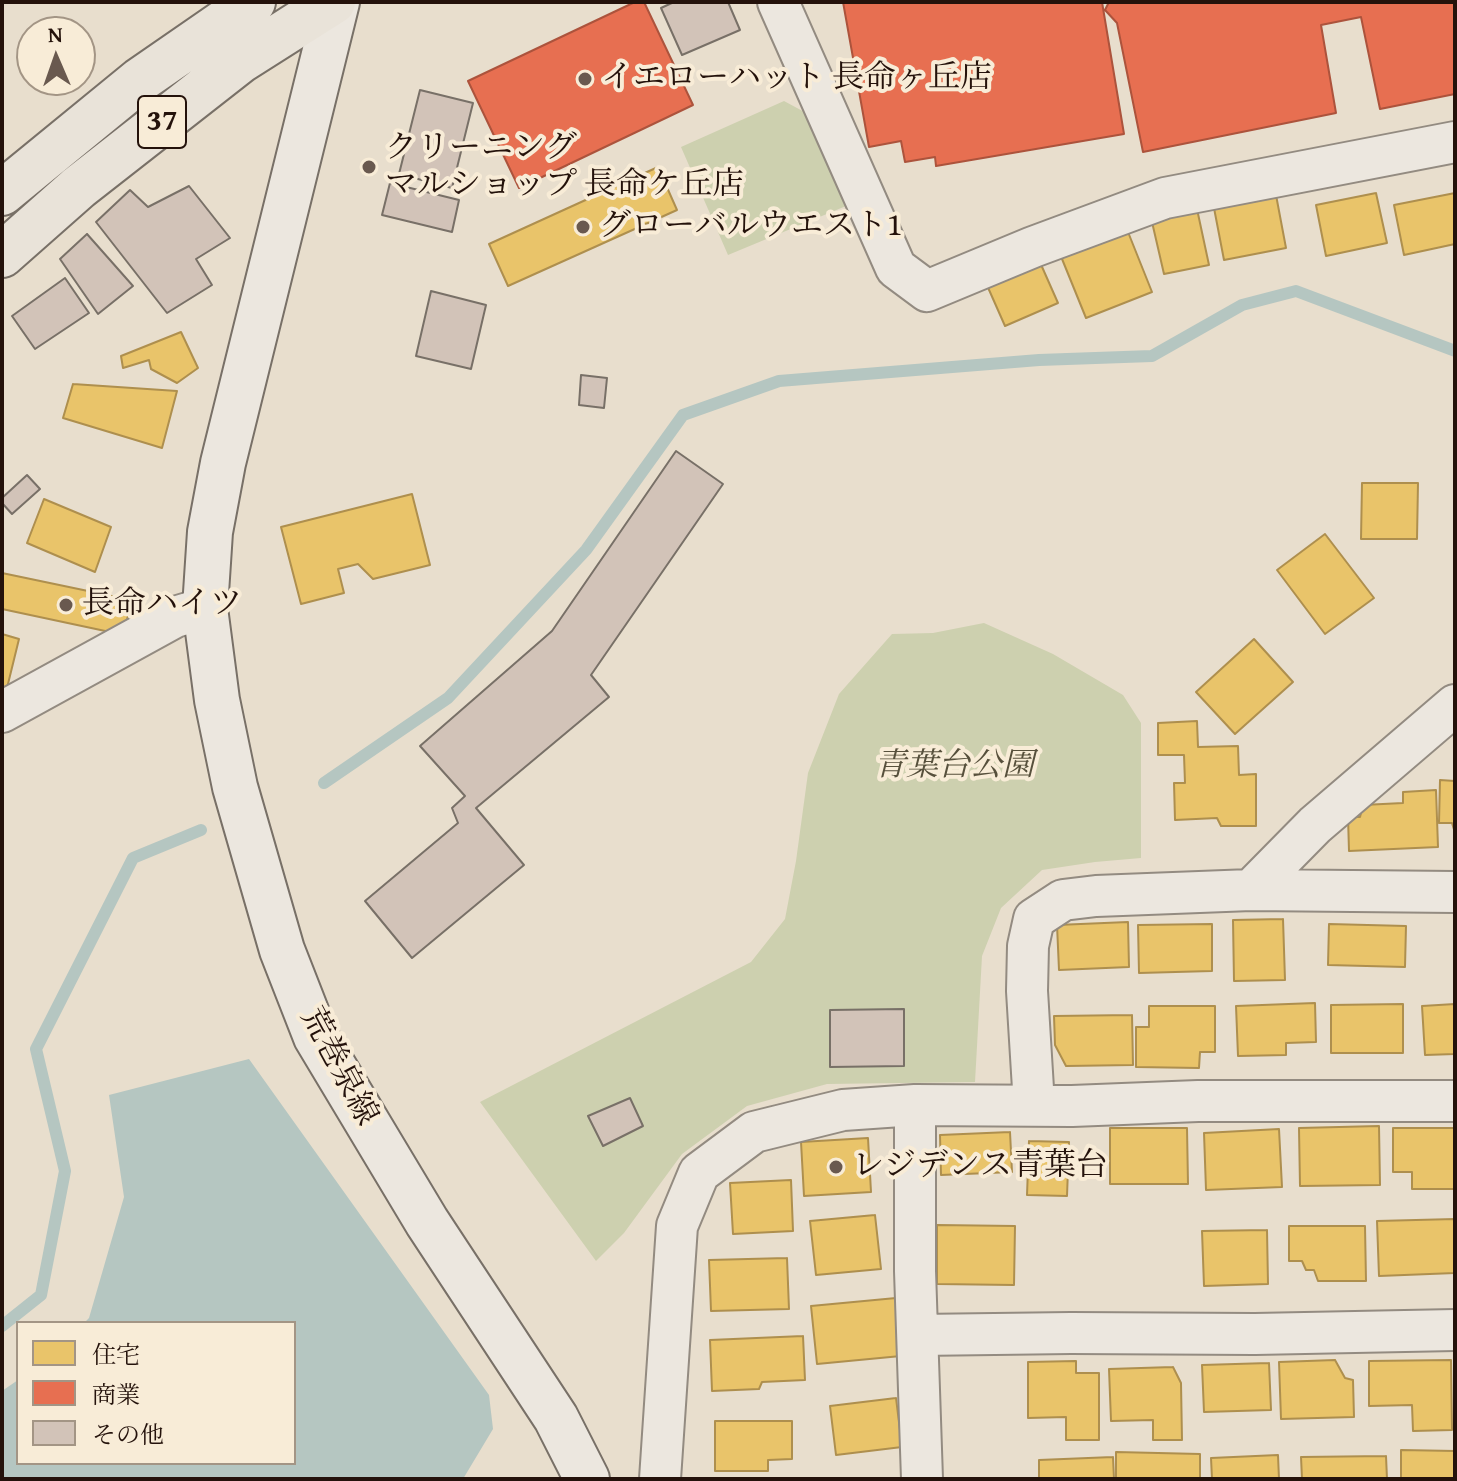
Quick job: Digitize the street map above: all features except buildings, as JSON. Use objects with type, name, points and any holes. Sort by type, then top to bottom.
[{"type":"main road","name":"37","points":[[2,193],[140,80],[253,2]]},
{"type":"main road","name":"37","points":[[2,255],[79,187],[240,61],[335,2]]},
{"type":"street","name":"荒巻泉線","points":[[335,2],[223,463],[210,532],[205,608],[217,700],[235,787],[282,950],[316,1037],[427,1222],[556,1418],[587,1479]]},
{"type":"street","points":[[778,2],[896,268],[927,291],[1033,247],[1165,198],[1455,142]]},
{"type":"street","points":[[2,712],[175,617],[205,608]]},
{"type":"street","points":[[1251,890],[1315,825],[1455,705]]},
{"type":"street","points":[[1034,1105],[1027,991],[1028,946],[1034,919],[1063,900],[1251,890],[1455,892]]},
{"type":"street","points":[[660,1479],[677,1226],[699,1173],[754,1132],[843,1110],[915,1105],[1455,1101]]},
{"type":"street","points":[[915,1105],[922,1479]]},
{"type":"street","points":[[918,1335],[1455,1330]]},
{"type":"green space","points":[[784,101],[810,115],[846,206],[728,255],[681,147]]},
{"type":"green space","name":"青葉台公園","points":[[984,623],[1053,654],[1123,695],[1141,723],[1141,858],[1042,870],[1001,908],[982,956],[975,1082],[827,1084],[747,1106],[682,1154],[624,1233],[596,1261],[480,1102],[751,962],[785,919],[808,773],[839,694],[892,634],[933,633]]},
{"type":"shaded area","points":[[249,1059],[489,1395],[493,1429],[463,1479],[2,1479],[2,1391],[16,1381],[16,1465],[296,1465],[296,1321],[86,1321],[124,1197],[109,1095]]},
{"type":"waterway","points":[[324,783],[448,698],[586,550],[683,415],[779,381],[1039,360],[1152,356],[1242,305],[1296,291],[1455,351]]},
{"type":"waterway","points":[[2,1326],[41,1295],[65,1171],[36,1049],[133,858],[201,830]]},
{"type":"place","name":"イエローハット 長命ヶ丘店","points":[[585,79]]},
{"type":"place","name":"クリーニング マルショップ 長命ケ丘店","points":[[369,167]]},
{"type":"place","name":"グローバルウエスト1","points":[[583,227]]},
{"type":"place","name":"長命ハイツ","points":[[66,605]]},
{"type":"place","name":"レジデンス青葉台","points":[[836,1167]]}]
